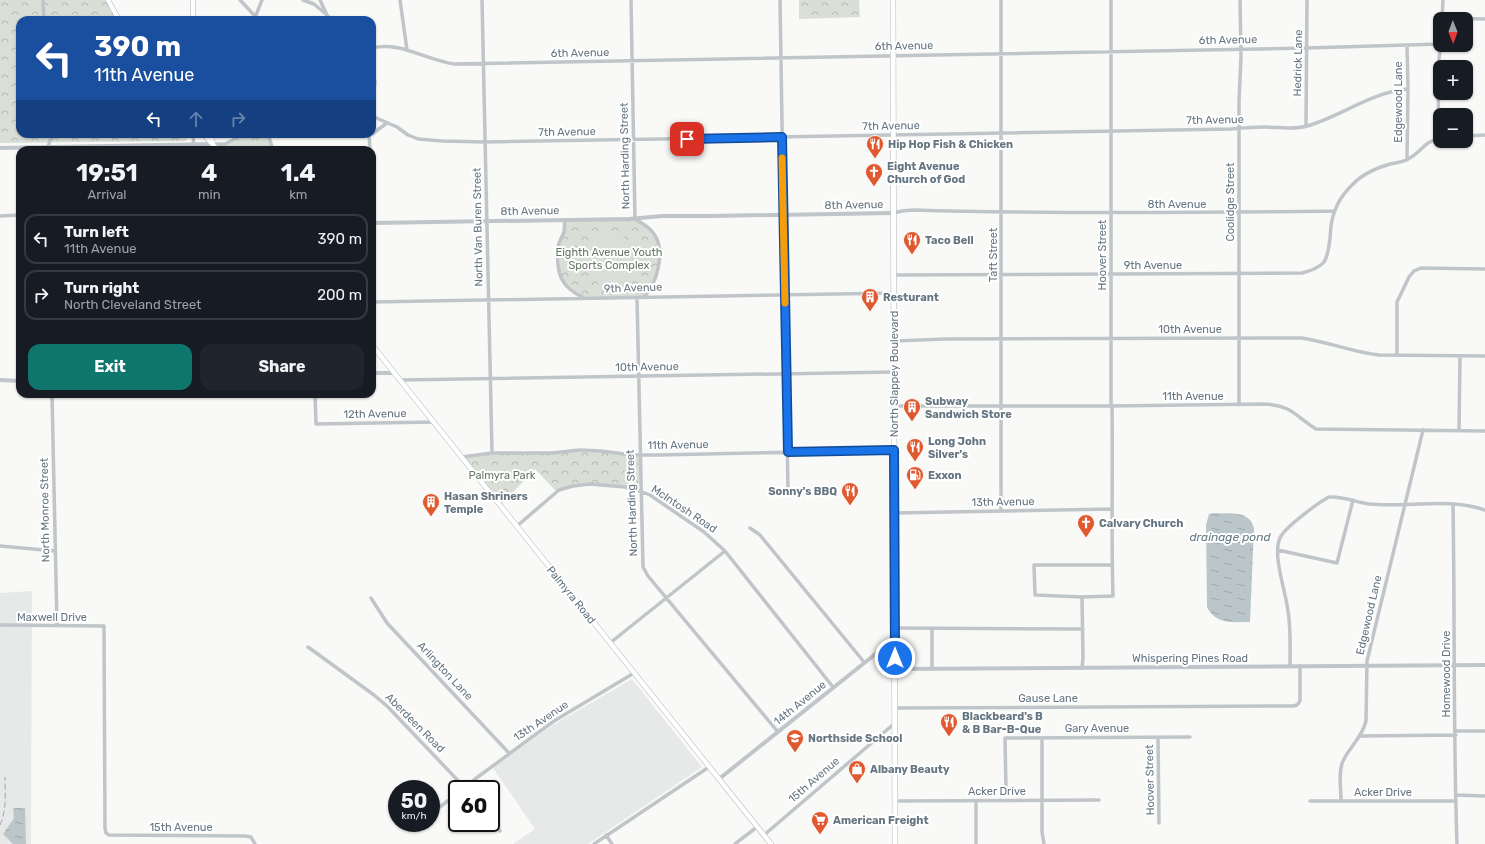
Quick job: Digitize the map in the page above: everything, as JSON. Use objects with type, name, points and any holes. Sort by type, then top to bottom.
[{"type":"main road","points":[[108,0],[117,16]]},
{"type":"main road","points":[[193,0],[194,16]]},
{"type":"main road","name":"North Slappey Boulevard","points":[[893,0],[896,844]]},
{"type":"main road","points":[[207,138],[212,144]]},
{"type":"main road","points":[[211,138],[212,144]]},
{"type":"main road","name":"Palmyra Road","points":[[376,350],[771,844]]},
{"type":"street","points":[[43,0],[44,16]]},
{"type":"street","points":[[240,0],[252,16]]},
{"type":"street","points":[[255,16],[262,0]]},
{"type":"street","points":[[303,0],[314,4],[327,15]]},
{"type":"street","points":[[320,0],[327,15]]},
{"type":"street","points":[[400,0],[407,50]]},
{"type":"street","name":"North Van Buren Street","points":[[482,0],[492,453]]},
{"type":"street","name":"North Harding Street","points":[[631,0],[635,219],[651,229],[655,234],[659,246],[659,259],[655,278],[648,293],[644,297]]},
{"type":"street","points":[[780,0],[788,491]]},
{"type":"street","name":"Taft Street","points":[[1001,0],[1001,511]]},
{"type":"street","name":"Hoover Street","points":[[1082,597],[1113,596],[1113,429],[1111,406],[1111,0]]},
{"type":"street","name":"Coolidge Street","points":[[1239,405],[1240,0]]},
{"type":"street","name":"Hedrick Lane","points":[[1306,126],[1307,0]]},
{"type":"street","points":[[1442,12],[1443,0]]},
{"type":"street","points":[[1473,19],[1485,19]]},
{"type":"street","name":"6th Avenue","points":[[376,47],[387,46],[399,47],[446,63],[484,64],[1433,44]]},
{"type":"street","name":"Edgewood Lane","points":[[1407,45],[1407,160]]},
{"type":"street","points":[[1439,52],[1439,108]]},
{"type":"street","name":"7th Avenue","points":[[376,118],[397,127],[411,136],[424,140],[485,142],[1240,129],[1264,127],[1296,128],[1306,126],[1375,96],[1391,91],[1408,89]]},
{"type":"street","points":[[376,131],[387,123]]},
{"type":"street","points":[[1473,136],[1485,135]]},
{"type":"street","points":[[193,138],[193,144]]},
{"type":"street","points":[[120,146],[225,144],[236,138]]},
{"type":"street","points":[[1335,210],[1347,190],[1364,174],[1389,164],[1407,160],[1417,154],[1430,140],[1433,139]]},
{"type":"street","points":[[0,148],[16,148]]},
{"type":"street","name":"8th Avenue","points":[[376,223],[635,219],[662,216],[893,214],[902,211],[914,210],[1002,213],[1111,213],[1335,210]]},
{"type":"street","name":"9th Avenue","points":[[894,275],[1301,273],[1315,268],[1323,262],[1327,254],[1331,224],[1335,210]]},
{"type":"street","points":[[0,216],[16,215]]},
{"type":"street","points":[[564,220],[564,231],[558,246],[560,276],[568,287],[586,299]]},
{"type":"street","points":[[1397,355],[1397,302],[1409,277],[1414,271],[1420,268],[1485,269]]},
{"type":"street","name":"9th Avenue","points":[[376,302],[894,293]]},
{"type":"street","name":"North Harding Street","points":[[637,298],[643,567],[648,576],[778,732]]},
{"type":"street","name":"10th Avenue","points":[[894,341],[1002,339],[1302,338],[1318,340],[1363,353],[1378,355],[1485,356]]},
{"type":"street","points":[[1459,430],[1460,356]]},
{"type":"street","name":"10th Avenue","points":[[400,380],[894,372]]},
{"type":"street","points":[[376,373],[394,373]]},
{"type":"street","points":[[0,380],[16,381]]},
{"type":"street","name":"North Monroe Street","points":[[52,398],[57,625]]},
{"type":"street","name":"12th Avenue","points":[[315,398],[316,424],[434,422]]},
{"type":"street","name":"11th Avenue","points":[[894,406],[1276,404],[1295,412],[1316,429],[1485,431]]},
{"type":"street","name":"Edgewood Lane","points":[[1341,801],[1342,762],[1365,728],[1367,713],[1367,666],[1423,430]]},
{"type":"street","name":"11th Avenue","points":[[462,458],[492,453],[539,454],[595,450],[640,455],[894,450]]},
{"type":"street","name":"McIntosh Road","points":[[517,526],[543,502],[559,490],[565,488],[590,484],[625,487],[642,491],[650,495],[713,539],[725,551],[833,687]]},
{"type":"street","points":[[1290,666],[1288,611],[1279,570],[1278,542],[1283,533],[1324,500],[1329,497],[1336,497],[1369,504],[1453,504],[1469,505],[1485,510]]},
{"type":"street","points":[[1278,550],[1337,563],[1353,500]]},
{"type":"street","name":"Homewood Drive","points":[[1453,504],[1457,844]]},
{"type":"street","name":"13th Avenue","points":[[894,513],[1112,509]]},
{"type":"street","points":[[750,528],[760,535],[864,662]]},
{"type":"street","points":[[0,546],[55,551]]},
{"type":"street","points":[[610,643],[725,551]]},
{"type":"street","points":[[1082,668],[1082,597],[1035,595],[1034,566],[1112,565]]},
{"type":"street","name":"Arlington Lane","points":[[371,598],[387,623],[509,753]]},
{"type":"street","name":"Maxwell Drive","points":[[0,625],[104,626],[106,833]]},
{"type":"street","points":[[895,628],[1083,629]]},
{"type":"street","points":[[932,628],[932,668]]},
{"type":"street","name":"Aberdeen Road","points":[[308,646],[374,695],[456,780]]},
{"type":"street","name":"14th Avenue","points":[[718,779],[881,649],[895,647]]},
{"type":"street","name":"Whispering Pines Road","points":[[895,669],[1485,665]]},
{"type":"street","name":"Gause Lane","points":[[895,708],[1293,706],[1297,705],[1300,701],[1300,666]]},
{"type":"street","name":"13th Avenue","points":[[475,780],[509,753],[554,721],[634,674]]},
{"type":"street","name":"15th Avenue","points":[[764,835],[895,723]]},
{"type":"street","points":[[1360,736],[1485,731]]},
{"type":"street","name":"Gary Avenue","points":[[1006,789],[1005,738],[1190,736]]},
{"type":"street","name":"Hoover Street","points":[[1158,737],[1159,823]]},
{"type":"street","points":[[1042,738],[1042,832],[1044,844]]},
{"type":"street","points":[[594,844],[709,767]]},
{"type":"street","points":[[1456,795],[1485,796]]},
{"type":"street","name":"Acker Drive","points":[[895,801],[1099,800]]},
{"type":"street","points":[[976,801],[976,844]]},
{"type":"street","name":"Acker Drive","points":[[1310,801],[1456,801]]},
{"type":"street","points":[[735,844],[757,827]]},
{"type":"street","name":"15th Avenue","points":[[106,833],[113,836],[245,836],[251,837],[255,843]]},
{"type":"street","points":[[606,835],[612,844]]},
{"type":"shaded area","points":[[32,591],[31,844],[0,844],[0,593]]},
{"type":"shaded area","points":[[632,679],[702,767],[588,844],[513,844],[535,829],[493,768],[553,725]]},
{"type":"green space","points":[[0,0],[107,0],[117,16],[16,16],[16,138],[189,138],[185,141],[0,143]]},
{"type":"green space","points":[[799,0],[859,0],[860,17],[799,19]]},
{"type":"green space","points":[[237,138],[269,138],[271,146],[213,145],[224,144]]},
{"type":"green space","name":"Eighth Avenue Youth Sports Complex","points":[[635,219],[650,229],[658,242],[659,259],[655,278],[643,297],[586,298],[575,293],[565,284],[560,276],[559,246],[564,232],[565,220]]},
{"type":"green space","points":[[624,234],[619,254],[616,258],[606,265],[592,269],[589,238],[592,235]]},
{"type":"green space","points":[[629,240],[651,240],[653,243],[653,264],[642,263],[634,259],[631,255]]},
{"type":"green space","points":[[619,262],[624,264],[635,292],[616,295],[612,294],[603,289],[594,279]]},
{"type":"green space","name":"Palmyra Park","points":[[579,451],[639,455],[641,490],[590,483],[556,491],[535,469],[501,505],[462,458],[487,454]]},
{"type":"water","name":"drainage pond","points":[[1209,514],[1239,514],[1248,518],[1252,522],[1254,528],[1250,622],[1231,622],[1220,620],[1211,613],[1207,607],[1206,525]]},
{"type":"water","points":[[13,808],[25,808],[26,844],[13,844],[3,834],[14,818]]},
{"type":"railway","points":[[0,825],[5,807],[5,777]]},
{"type":"slow traffic","points":[[782,158],[785,303]]},
{"type":"place","name":"Hip Hop Fish & Chicken","points":[[875,159]]},
{"type":"place","name":"Eight Avenue Church of God","points":[[874,187]]},
{"type":"place","name":"Taco Bell","points":[[912,255]]},
{"type":"place","name":"Resturant","points":[[870,312]]},
{"type":"place","name":"Subway Sandwich Store","points":[[912,422]]},
{"type":"place","name":"Long John Silver's","points":[[915,462]]},
{"type":"place","name":"Exxon","points":[[915,490]]},
{"type":"place","name":"Sonny's BBQ","points":[[850,506]]},
{"type":"place","name":"Hasan Shriners Temple","points":[[431,517]]},
{"type":"place","name":"Calvary Church","points":[[1086,538]]},
{"type":"place","name":"Blackbeard's B & B Bar-B-Que","points":[[949,737]]},
{"type":"place","name":"Northside School","points":[[795,753]]},
{"type":"place","name":"Albany Beauty","points":[[857,784]]},
{"type":"place","name":"American Freight","points":[[820,835]]},
{"type":"route","points":[[687,139],[782,137],[788,452],[894,450],[895,658]]}]
